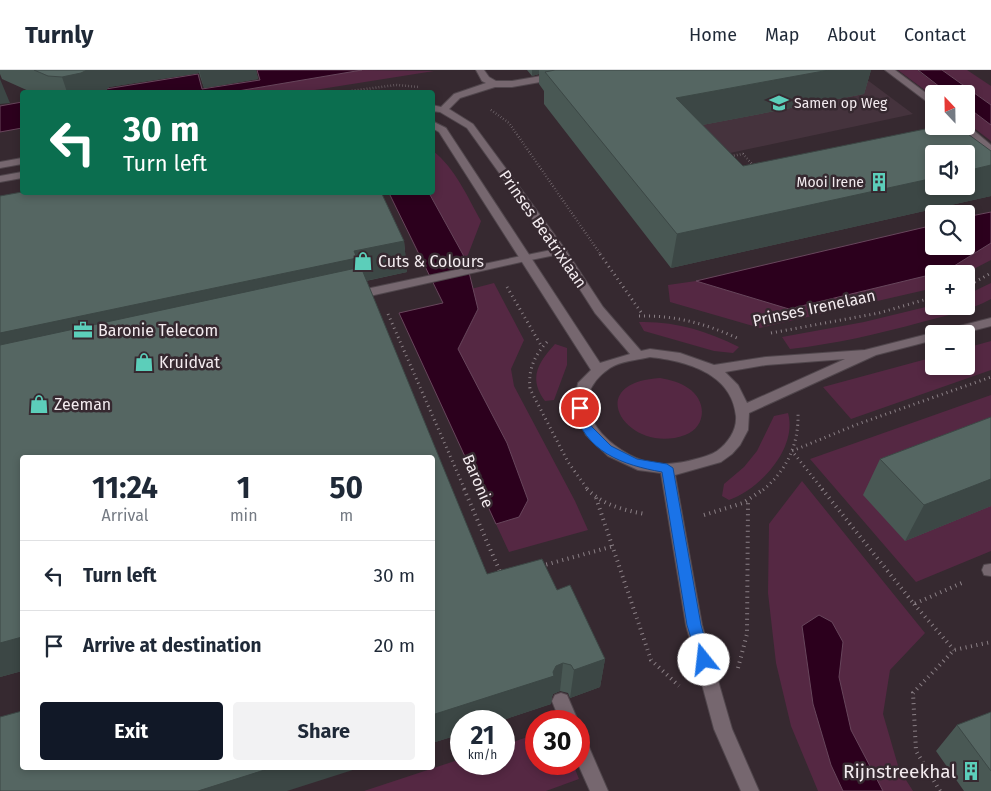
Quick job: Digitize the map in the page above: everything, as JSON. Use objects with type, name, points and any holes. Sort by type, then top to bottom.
[{"type":"street","points":[[480,70],[484,79],[494,84]]},
{"type":"street","points":[[438,109],[458,96],[494,84],[512,84],[591,70]]},
{"type":"street","points":[[889,70],[925,97]]},
{"type":"street","name":"Prinses Beatrixlaan","points":[[438,109],[470,126],[561,250],[599,310],[637,354]]},
{"type":"street","name":"Prinses Beatrixlaan","points":[[435,126],[443,130],[598,370]]},
{"type":"street","points":[[974,135],[991,150]]},
{"type":"street","points":[[0,165],[20,161]]},
{"type":"street","points":[[0,179],[20,175]]},
{"type":"street","points":[[340,299],[561,250]]},
{"type":"street","points":[[978,325],[991,315]]},
{"type":"street","points":[[975,326],[991,322]]},
{"type":"street","points":[[742,411],[872,352],[925,338]]},
{"type":"street","points":[[712,370],[766,361],[872,352]]},
{"type":"street","points":[[650,353],[677,356],[702,364],[722,377],[735,392],[742,411],[741,430],[736,440],[720,456],[696,466],[651,467],[620,457],[602,445],[588,430],[582,419],[580,397],[583,387],[598,370],[622,357],[637,354],[650,353]]},
{"type":"street","points":[[667,468],[694,625],[723,729],[750,791]]},
{"type":"street","points":[[561,701],[565,710]]},
{"type":"street","points":[[590,770],[599,791]]},
{"type":"path","name":"Prinses Beatrixlaan","points":[[358,90],[396,85],[434,90]]},
{"type":"path","name":"Prinses Beatrixlaan","points":[[435,90],[458,96],[491,110],[509,123],[644,315]]},
{"type":"path","points":[[725,157],[742,154],[758,170]]},
{"type":"path","points":[[494,265],[542,347]]},
{"type":"path","points":[[975,282],[991,273]]},
{"type":"path","name":"Baronie","points":[[378,290],[502,577],[494,580]]},
{"type":"path","name":"Prinses Irenelaan","points":[[769,333],[878,313],[925,300]]},
{"type":"path","name":"Prinses Irenelaan","points":[[644,315],[662,316],[704,324],[743,341]]},
{"type":"path","points":[[954,650],[914,604],[792,451],[858,424],[991,377]]},
{"type":"path","points":[[596,498],[614,546],[651,660],[680,687]]},
{"type":"path","points":[[737,672],[747,634],[748,502]]},
{"type":"path","points":[[540,567],[614,546]]},
{"type":"path","points":[[914,604],[990,570]]},
{"type":"path","points":[[940,791],[916,751],[913,692],[954,650],[991,642]]},
{"type":"shaded area","points":[[257,70],[362,70],[244,90],[106,90],[198,74],[202,89],[260,80]]},
{"type":"shaded area","points":[[362,70],[434,71],[315,90],[244,90]]},
{"type":"shaded area","name":"Samen op Weg","points":[[854,70],[913,114],[711,157],[639,84]]},
{"type":"shaded area","points":[[898,70],[921,70],[918,71],[937,85],[925,85],[925,90]]},
{"type":"shaded area","points":[[918,70],[942,70],[963,85],[937,85]]},
{"type":"shaded area","points":[[942,70],[967,70],[991,86],[991,105],[975,94],[975,85],[963,85]]},
{"type":"shaded area","points":[[975,94],[991,105],[991,125],[975,113]]},
{"type":"shaded area","points":[[20,102],[20,128],[0,132],[0,106]]},
{"type":"shaded area","points":[[975,113],[991,125],[991,141],[975,129]]},
{"type":"shaded area","points":[[435,153],[454,174],[481,221],[466,260],[430,195],[435,195]]},
{"type":"shaded area","points":[[390,195],[430,195],[466,260],[478,309],[458,349],[507,443],[528,500],[519,517],[496,524],[399,313],[443,303]]},
{"type":"shaded area","points":[[991,212],[991,243],[975,253],[975,215]]},
{"type":"shaded area","points":[[925,227],[925,255],[972,255],[956,265],[925,265],[925,276],[789,309],[696,281]]},
{"type":"shaded area","points":[[991,243],[991,260],[975,268],[975,265],[956,265],[972,255],[975,255],[975,253]]},
{"type":"shaded area","points":[[925,276],[925,290],[760,328],[670,302],[668,285],[696,281],[789,309]]},
{"type":"shaded area","points":[[494,283],[524,340],[511,369],[514,386],[575,501],[588,530],[509,552],[496,524],[519,517],[458,349],[478,309],[471,289]]},
{"type":"shaded area","points":[[991,283],[991,299],[975,306],[975,291]]},
{"type":"shaded area","points":[[925,307],[925,315],[948,315],[873,334],[807,347],[790,349],[782,337],[864,322]]},
{"type":"shaded area","points":[[639,322],[666,323],[691,328],[739,347],[733,353],[714,351],[644,331]]},
{"type":"shaded area","points":[[991,341],[991,370],[851,419],[823,387],[925,359],[925,375],[975,375],[975,345]]},
{"type":"shaded area","points":[[555,344],[567,348],[567,365],[554,400],[545,401],[537,385],[537,371]]},
{"type":"shaded area","points":[[660,378],[685,386],[699,399],[702,413],[701,420],[692,431],[685,435],[665,439],[646,436],[631,428],[621,416],[618,404],[622,392],[636,383]]},
{"type":"shaded area","points":[[991,395],[991,551],[916,582],[810,459]]},
{"type":"shaded area","points":[[788,413],[790,426],[787,440],[774,466],[741,495],[729,500],[722,496],[724,484],[744,467],[757,451],[774,416]]},
{"type":"shaded area","points":[[802,481],[925,633],[890,670],[883,714],[899,769],[913,791],[883,791],[851,731],[839,677],[843,642],[802,626],[813,704],[831,765],[843,791],[818,791],[791,726],[776,663],[768,593],[769,524]]},
{"type":"shaded area","points":[[819,615],[832,622],[843,642],[839,677],[851,730],[883,791],[843,791],[831,765],[813,704],[802,626]]},
{"type":"shaded area","points":[[525,738],[525,775],[577,775],[579,779],[546,791],[364,791],[428,770],[435,770],[435,768],[450,763],[450,775],[515,775],[515,741]]},
{"type":"building","points":[[34,70],[87,70],[62,77],[48,76]]},
{"type":"building","points":[[555,70],[829,70],[676,98],[743,166],[925,129],[925,135],[969,135],[991,151],[991,165],[975,169],[975,145],[925,145],[925,180],[677,234],[545,72]]},
{"type":"building","points":[[20,192],[20,195],[382,195],[404,241],[354,251],[357,258],[0,333],[0,196]]},
{"type":"building","points":[[361,267],[487,574],[542,559],[557,590],[570,585],[605,659],[574,670],[571,665],[563,663],[556,666],[553,672],[554,676],[435,714],[435,455],[20,455],[20,638],[0,643],[0,345]]},
{"type":"building","points":[[991,417],[991,479],[924,505],[880,459]]},
{"type":"building","points":[[20,712],[20,770],[265,770],[198,791],[0,791],[0,717]]},
{"type":"building","points":[[991,712],[991,771],[957,725]]},
{"type":"place","name":"Samen op Weg","points":[[779,103]]},
{"type":"place","name":"Mooi Irene","points":[[879,182]]},
{"type":"place","name":"Cuts & Colours","points":[[363,261]]},
{"type":"place","name":"Baronie Telecom","points":[[83,330]]},
{"type":"place","name":"Kruidvat","points":[[144,362]]},
{"type":"place","name":"Zeeman","points":[[39,404]]},
{"type":"place","name":"Rijnstreekhal","points":[[971,771]]},
{"type":"route","points":[[580,408],[582,419],[588,430],[607,449],[635,463],[667,468],[694,625],[704,660]]}]
